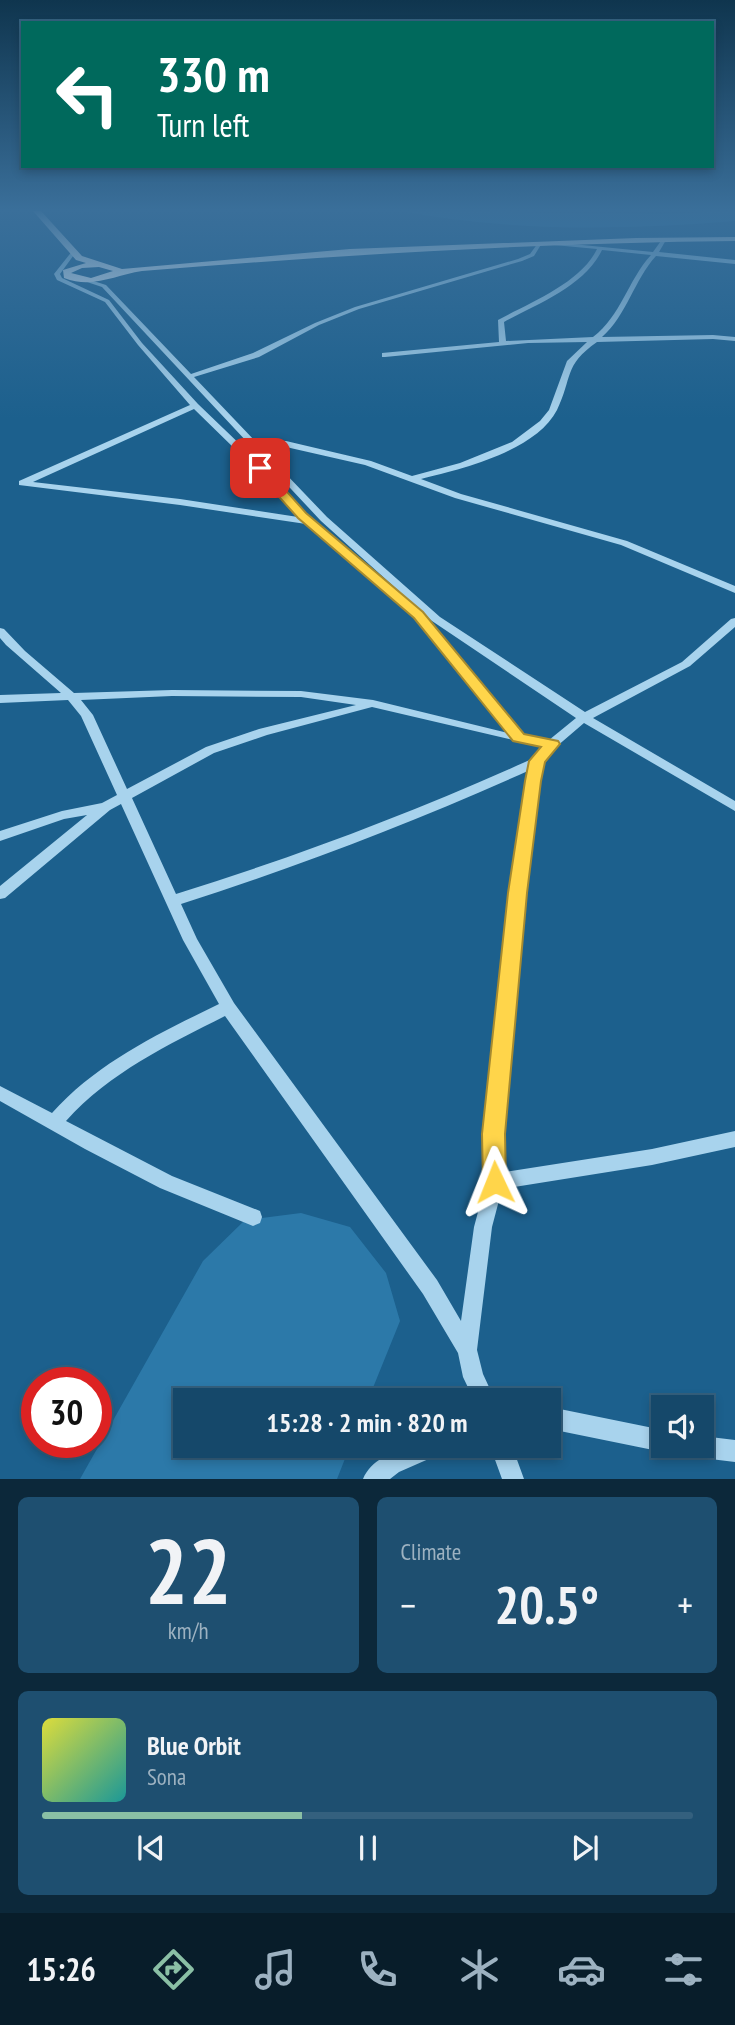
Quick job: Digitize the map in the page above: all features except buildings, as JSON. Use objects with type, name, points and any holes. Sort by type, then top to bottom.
[{"type":"street","points":[[65,280],[107,301],[140,345],[195,406],[276,484],[310,522],[418,615],[519,738]]},
{"type":"street","points":[[84,280],[104,285],[324,519],[436,619],[583,718],[735,807]]},
{"type":"street","points":[[104,285],[108,280]]},
{"type":"street","points":[[191,376],[256,355],[317,324],[357,308],[452,280]]},
{"type":"street","points":[[503,343],[500,321],[552,294],[570,280]]},
{"type":"street","points":[[411,479],[499,450],[542,424],[553,408],[565,370],[577,353],[603,334],[634,280]]},
{"type":"street","points":[[385,355],[503,343],[713,337],[735,339]]},
{"type":"street","points":[[195,406],[22,483],[173,501],[310,522],[324,519]]},
{"type":"street","points":[[254,444],[270,443],[304,448],[368,463],[458,496],[624,543],[735,590]]},
{"type":"street","points":[[172,901],[302,859],[413,817],[538,761],[552,744],[583,718],[686,664],[735,621]]},
{"type":"street","points":[[0,631],[11,645],[71,696],[87,715],[190,940],[228,1007],[430,1287],[467,1350],[474,1377],[480,1388]]},
{"type":"street","points":[[0,699],[275,692],[373,704],[552,744]]},
{"type":"street","points":[[0,894],[122,796],[233,741],[373,704]]},
{"type":"street","points":[[467,1350],[483,1227],[495,1182],[493,1134],[508,967],[528,809],[538,761]]},
{"type":"street","points":[[0,836],[62,815],[105,807]]},
{"type":"street","points":[[55,1122],[70,1103],[117,1064],[228,1007]]},
{"type":"street","points":[[0,1093],[166,1182],[253,1217]]},
{"type":"street","points":[[495,1182],[640,1159],[735,1139]]},
{"type":"street","points":[[561,1420],[651,1439]]},
{"type":"street","points":[[714,1448],[735,1451]]},
{"type":"street","points":[[374,1479],[391,1464],[405,1458]]},
{"type":"street","points":[[505,1458],[513,1479]]},
{"type":"shaded area","points":[[301,1213],[350,1227],[386,1273],[400,1321],[373,1388],[173,1388],[173,1458],[345,1458],[337,1479],[80,1479],[92,1458],[112,1458],[112,1422],[203,1261],[245,1220]]},
{"type":"route","points":[[260,468],[302,516],[418,615],[519,738],[552,744],[538,761],[533,781],[517,893],[493,1134],[495,1182]]}]
